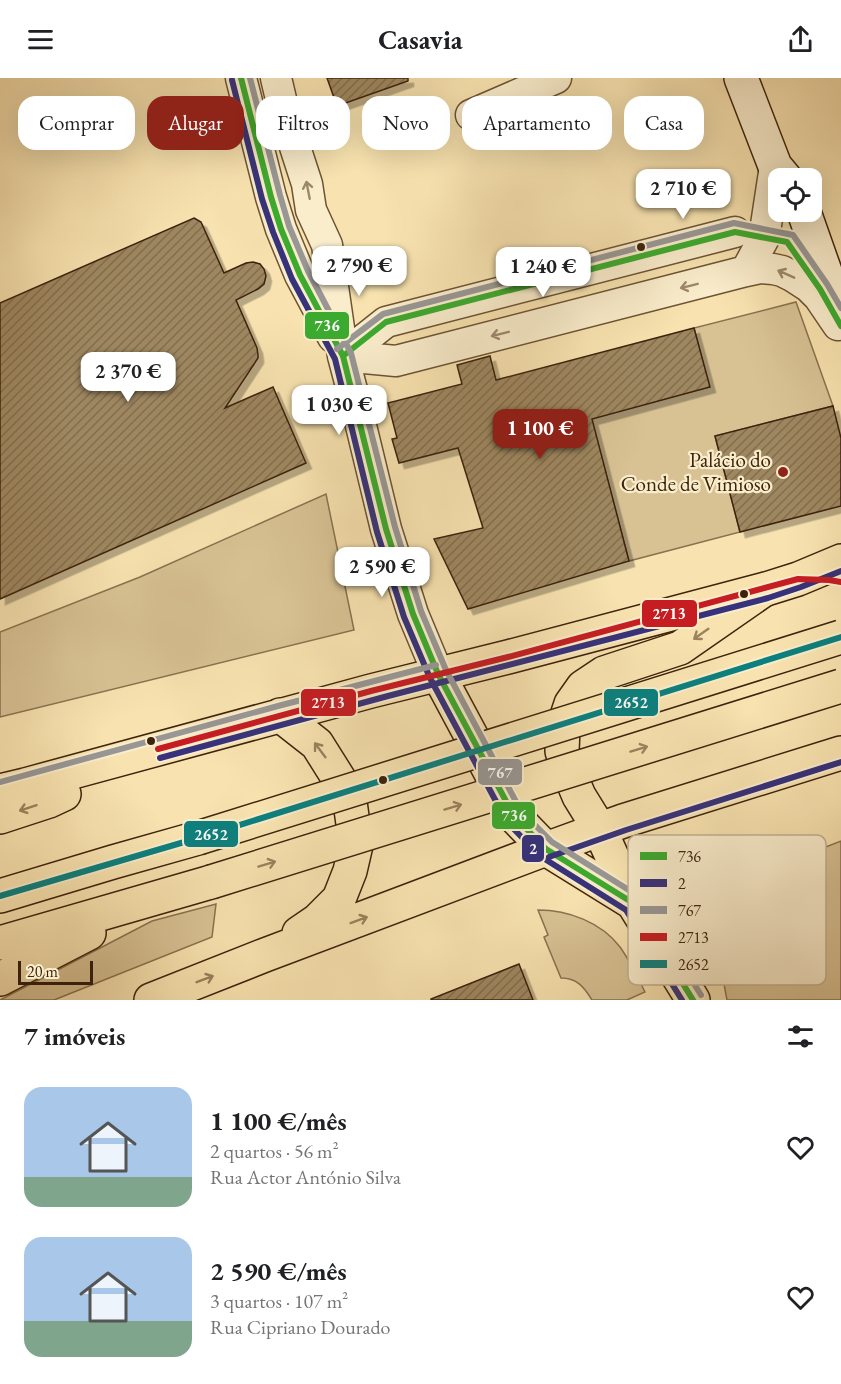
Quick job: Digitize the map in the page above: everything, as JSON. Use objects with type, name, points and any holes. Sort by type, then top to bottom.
[{"type":"main road","points":[[741,78],[772,168]]},
{"type":"main road","points":[[808,222],[841,317]]},
{"type":"main road","points":[[0,791],[766,588],[798,579],[841,561]]},
{"type":"main road","points":[[798,579],[841,582]]},
{"type":"main road","points":[[628,892],[600,830],[579,796],[566,765],[562,751],[563,728],[571,704],[583,687],[604,673],[680,648],[766,588]]},
{"type":"main road","points":[[0,896],[198,838],[841,637]]},
{"type":"main road","points":[[438,674],[514,816],[546,849],[628,900]]},
{"type":"main road","points":[[0,944],[211,882],[841,686]]},
{"type":"main road","points":[[265,955],[318,920],[339,898],[350,871],[356,845],[349,795],[345,788],[317,744],[280,715]]},
{"type":"main road","points":[[0,817],[49,801],[158,749]]},
{"type":"main road","points":[[151,1000],[546,849],[675,805],[841,753]]},
{"type":"main road","points":[[0,874],[57,863],[113,862]]},
{"type":"main road","points":[[0,978],[157,898]]},
{"type":"main road","points":[[684,985],[693,1000]]},
{"type":"street","points":[[241,78],[280,229],[300,275],[343,356]]},
{"type":"street","points":[[276,78],[285,116],[307,184],[311,210],[327,244],[343,356],[386,530],[416,622],[438,674]]},
{"type":"street","points":[[515,96],[556,78]]},
{"type":"street","points":[[746,271],[764,238],[768,219]]},
{"type":"street","points":[[343,356],[386,322],[735,232]]},
{"type":"street","points":[[343,356],[396,361],[760,268],[782,271],[809,287],[819,297],[841,329]]},
{"type":"shaded area","points":[[796,302],[833,406],[715,436],[740,532],[629,561],[591,418],[709,387],[694,328]]},
{"type":"shaded area","points":[[326,494],[354,630],[0,717],[0,632],[140,577]]},
{"type":"shaded area","points":[[841,841],[841,1000],[727,1000],[724,985],[826,985],[826,847]]},
{"type":"shaded area","points":[[216,904],[212,937],[54,1000],[0,1000],[152,921]]},
{"type":"shaded area","points":[[538,910],[561,912],[594,924],[612,938],[624,952],[628,960],[628,985],[641,985],[645,992],[627,1000],[592,1000],[580,984],[561,978],[544,937],[548,935]]},
{"type":"building","points":[[327,78],[408,78],[408,81],[350,101],[350,96],[333,96]]},
{"type":"building","points":[[194,218],[201,222],[224,273],[253,262],[260,264],[266,276],[264,284],[258,289],[236,300],[257,348],[258,358],[225,408],[273,387],[306,463],[0,599],[0,303]]},
{"type":"building","points":[[694,328],[710,387],[592,419],[629,561],[468,609],[434,539],[483,528],[458,448],[399,463],[392,439],[397,438],[388,403],[462,384],[457,365],[490,356],[496,380]]},
{"type":"building","name":"Palácio do Conde de Vimioso","points":[[833,406],[841,438],[841,506],[740,532],[715,436]]},
{"type":"building","points":[[519,964],[533,1000],[431,1000],[431,999]]},
{"type":"transit line","name":"736","points":[[241,78],[281,229],[300,275],[343,356],[386,529],[413,614],[438,674],[514,816],[546,849],[628,900]]},
{"type":"transit line","name":"767","points":[[250,78],[289,226],[308,271],[351,353],[395,527],[421,611],[446,670],[521,811],[552,842],[628,890]]},
{"type":"transit line","name":"2","points":[[232,80],[262,199],[273,232],[292,279],[335,359],[377,532],[404,617],[430,678],[507,822],[540,856],[628,913]]},
{"type":"transit line","name":"767","points":[[337,349],[383,314],[734,223],[793,235],[841,308]]},
{"type":"transit line","name":"736","points":[[343,356],[386,322],[735,232],[787,242],[820,289],[841,326]]},
{"type":"transit line","name":"2","points":[[160,758],[388,696],[768,598],[841,571]]},
{"type":"transit line","name":"2713","points":[[158,749],[798,579],[841,582]]},
{"type":"transit line","name":"2652","points":[[0,896],[198,838],[841,637]]},
{"type":"transit line","name":"767","points":[[0,782],[436,665]]},
{"type":"transit line","name":"2","points":[[549,857],[626,830],[841,762]]},
{"type":"transit line","name":"2","points":[[673,985],[682,1000]]},
{"type":"transit line","name":"736","points":[[684,985],[693,1000]]},
{"type":"transit line","name":"767","points":[[695,985],[701,995]]},
{"type":"place","name":"Palácio do Conde de Vimioso","points":[[783,472]]}]
